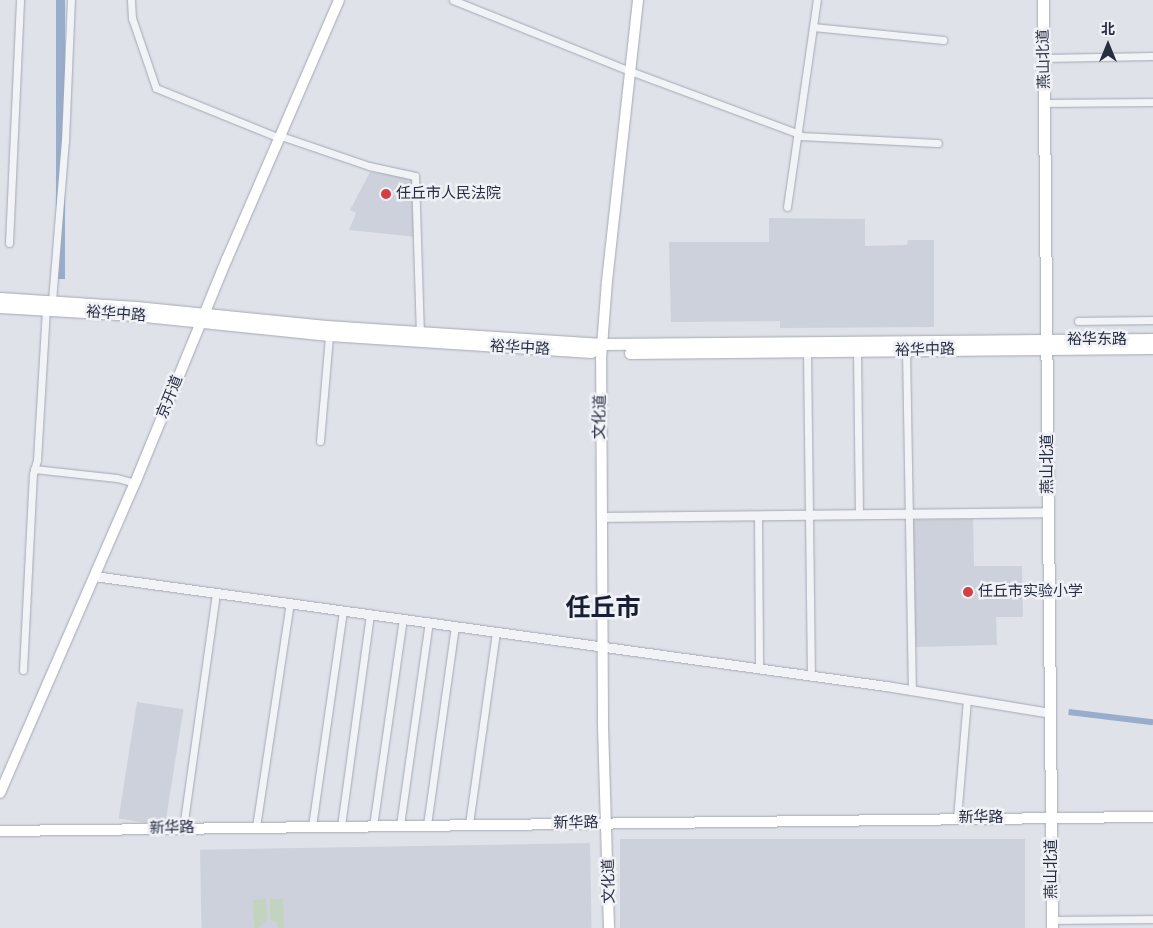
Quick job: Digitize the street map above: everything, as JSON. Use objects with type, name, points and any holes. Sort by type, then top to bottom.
[{"type":"main road","name":"京开道","points":[[0,793],[135,483],[203,318],[339,0]]},
{"type":"main road","name":"文化道","points":[[609,928],[608,852],[604,822],[601,517],[602,348],[638,0]]},
{"type":"main road","name":"燕山北道","points":[[1037,0],[1044,345],[1042,512],[1044,712],[1048,817]]},
{"type":"main road","name":"燕山北道","points":[[1043,0],[1044,345],[1050,926]]},
{"type":"main road","name":"裕华中路","points":[[0,298],[49,305],[203,318],[602,348],[1044,345]]},
{"type":"main road","name":"裕华中路","points":[[0,307],[49,305]]},
{"type":"main road","name":"裕华中路","points":[[203,318],[329,335],[602,348],[857,351],[1044,345]]},
{"type":"main road","name":"裕华东路","points":[[1044,345],[1153,339]]},
{"type":"main road","name":"裕华东路","points":[[1044,345],[1153,348]]},
{"type":"main road","name":"新华路","points":[[0,831],[1153,816]]},
{"type":"main road","name":"文化道","points":[[602,928],[602,852],[605,835]]},
{"type":"street","points":[[9,243],[20,0]]},
{"type":"street","points":[[23,670],[34,469],[37,460],[49,305],[65,141],[71,0]]},
{"type":"street","points":[[131,0],[134,26],[156,88],[281,137],[369,166],[415,176],[420,333]]},
{"type":"street","points":[[453,0],[630,71],[799,135],[938,142]]},
{"type":"street","points":[[787,207],[799,135],[817,0]]},
{"type":"street","points":[[813,28],[943,40]]},
{"type":"street","points":[[1044,58],[1153,56]]},
{"type":"street","points":[[1044,103],[1153,102]]},
{"type":"street","points":[[1078,320],[1153,320]]},
{"type":"street","points":[[320,442],[329,335]]},
{"type":"street","points":[[906,350],[912,690]]},
{"type":"street","points":[[807,351],[811,676]]},
{"type":"street","points":[[857,351],[859,514]]},
{"type":"street","points":[[34,469],[111,477],[135,483]]},
{"type":"street","points":[[601,517],[1042,512]]},
{"type":"street","points":[[758,515],[759,668]]},
{"type":"street","points":[[94,576],[759,668],[912,690],[1044,712]]},
{"type":"street","points":[[183,828],[216,593]]},
{"type":"street","points":[[256,827],[290,603]]},
{"type":"street","points":[[312,826],[343,611]]},
{"type":"street","points":[[340,826],[370,614]]},
{"type":"street","points":[[373,826],[403,619]]},
{"type":"street","points":[[400,825],[429,622]]},
{"type":"street","points":[[427,825],[455,626]]},
{"type":"street","points":[[470,824],[496,632]]},
{"type":"street","points":[[956,818],[967,700]]},
{"type":"street","points":[[1050,926],[1153,919]]},
{"type":"shaded area","name":"任丘市人民法院","points":[[370,172],[414,178],[417,237],[349,230],[356,213],[350,210]]},
{"type":"shaded area","points":[[769,218],[865,219],[865,246],[907,245],[908,240],[934,240],[934,327],[780,328],[780,321],[671,322],[669,242],[769,242]]},
{"type":"shaded area","name":"任丘市实验小学","points":[[973,519],[974,566],[1022,566],[1023,617],[996,617],[997,645],[915,647],[913,520]]},
{"type":"shaded area","points":[[137,702],[183,709],[165,826],[119,819]]},
{"type":"shaded area","points":[[620,839],[1025,839],[1025,928],[620,928]]},
{"type":"shaded area","points":[[590,843],[591,928],[201,928],[200,850]]},
{"type":"green space","points":[[266,899],[267,919],[259,928],[254,928],[253,900]]},
{"type":"green space","points":[[270,899],[283,899],[284,928],[278,928],[276,922],[270,919]]},
{"type":"water","points":[[56,0],[65,0],[65,279],[56,279]]},
{"type":"water","points":[[1069,709],[1153,719],[1153,725],[1068,715]]},
{"type":"place","name":"任丘市人民法院","points":[[386,194]]},
{"type":"place","name":"任丘市实验小学","points":[[968,592]]},
{"type":"district","name":"任丘市","points":[[603,609]]}]
